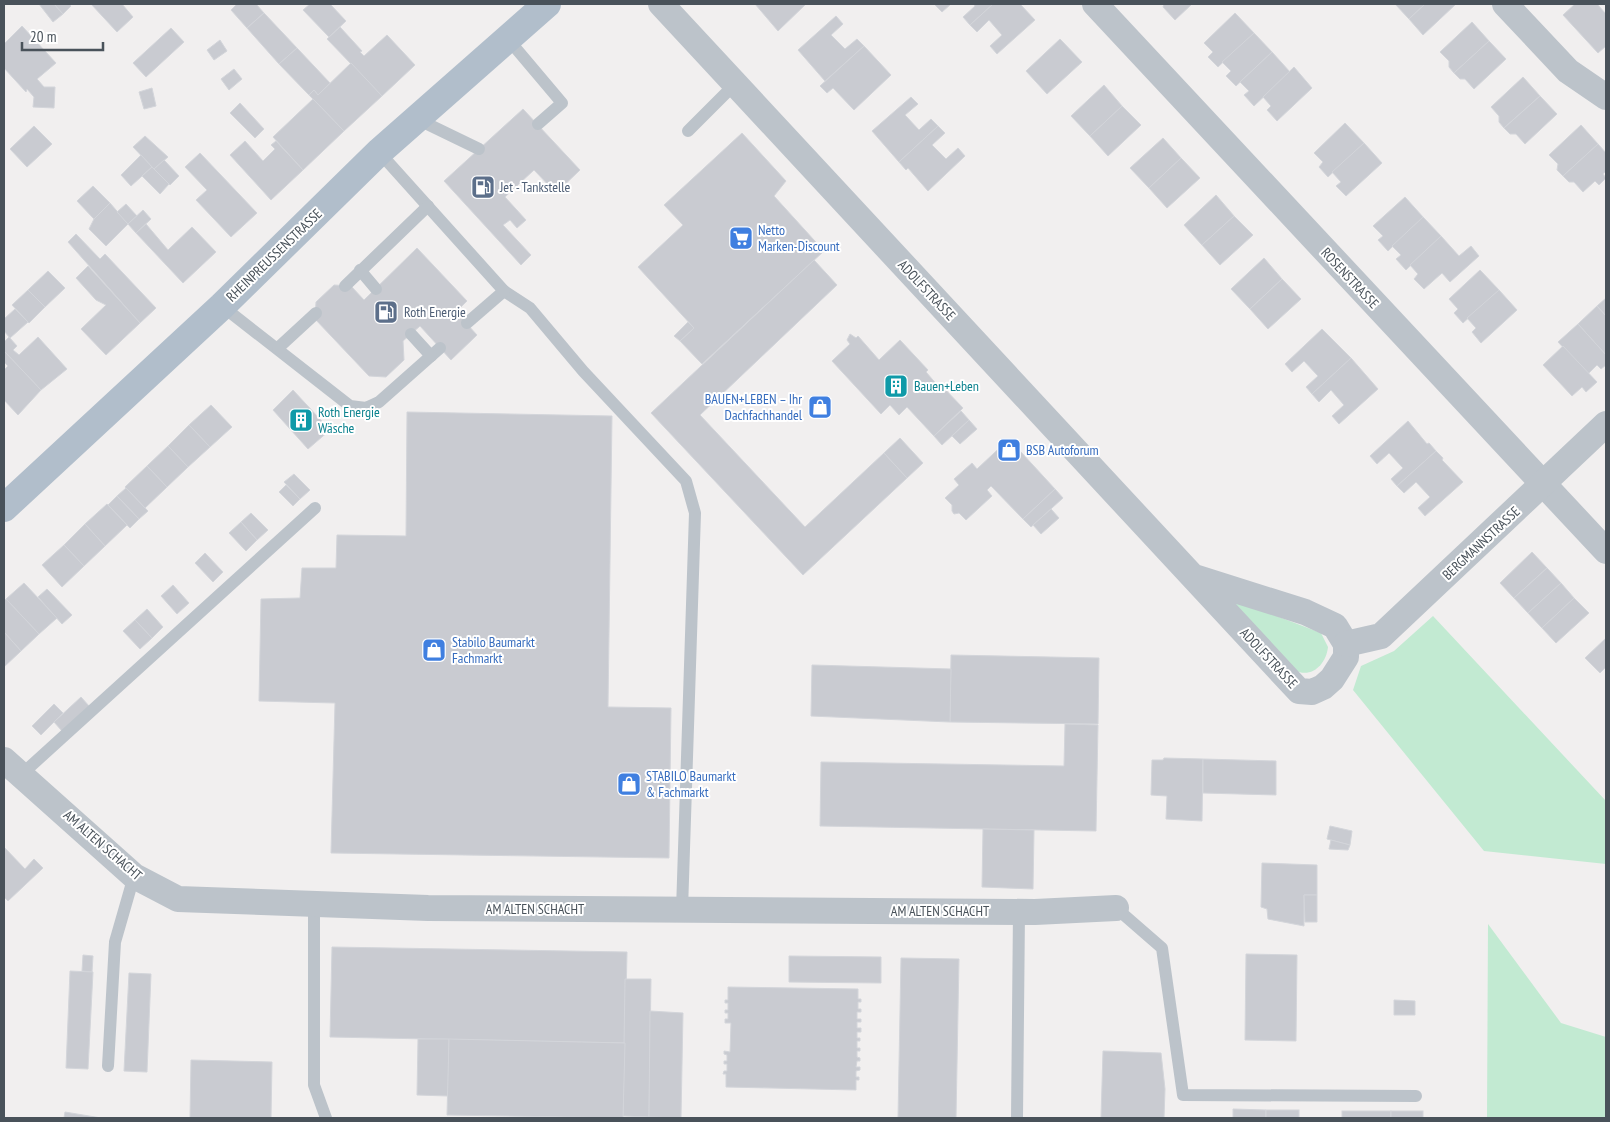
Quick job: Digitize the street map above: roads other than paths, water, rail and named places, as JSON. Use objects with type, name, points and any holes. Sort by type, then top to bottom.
[{"type":"main road","name":"RHEINPREUSSENSTRASSE","points":[[4,508],[222,306],[379,152],[547,4]]},
{"type":"street","name":"ADOLFSTRASSE","points":[[661,4],[1300,691],[1312,692],[1332,679],[1346,657],[1346,644],[1334,626],[1305,612],[1194,577]]},
{"type":"street","name":"ROSENSTRASSE","points":[[1094,4],[1606,551]]},
{"type":"street","points":[[1505,4],[1568,71],[1606,97]]},
{"type":"street","name":"BERGMANNSTRASSE","points":[[1346,644],[1381,636],[1606,424]]},
{"type":"street","name":"AM ALTEN SCHACHT","points":[[13,767],[134,876],[178,899],[428,908],[1019,911],[1116,908]]},
{"type":"lane","points":[[508,39],[562,103],[538,124]]},
{"type":"lane","points":[[688,131],[735,84]]},
{"type":"lane","points":[[417,119],[479,149]]},
{"type":"lane","points":[[379,152],[504,291],[530,308],[583,371],[686,481],[695,513],[694,592],[682,910]]},
{"type":"lane","points":[[345,286],[428,206]]},
{"type":"lane","points":[[360,270],[376,289]]},
{"type":"lane","points":[[467,324],[504,291]]},
{"type":"lane","points":[[222,306],[350,406],[366,408],[379,402],[435,352],[411,334]]},
{"type":"lane","points":[[278,348],[316,313]]},
{"type":"lane","points":[[13,767],[315,508]]},
{"type":"lane","points":[[108,1066],[115,942],[134,876]]},
{"type":"lane","points":[[314,904],[314,1086],[326,1118]]},
{"type":"lane","points":[[1116,908],[1162,948],[1183,1095],[1416,1096]]},
{"type":"lane","points":[[1017,1118],[1019,911]]},
{"type":"place","name":"Jet - Tankstelle","points":[[483,187]]},
{"type":"place","name":"Netto Marken-Discount","points":[[741,238]]},
{"type":"place","name":"Roth Energie","points":[[386,312]]},
{"type":"place","name":"Bauen+Leben","points":[[896,386]]},
{"type":"place","name":"BAUEN+LEBEN – Ihr Dachfachhandel","points":[[820,407]]},
{"type":"place","name":"Roth Energie Wäsche","points":[[301,420]]},
{"type":"place","name":"BSB Autoforum","points":[[1009,450]]},
{"type":"place","name":"Stabilo Baumarkt Fachmarkt","points":[[434,650]]},
{"type":"place","name":"STABILO Baumarkt & Fachmarkt","points":[[629,784]]}]
